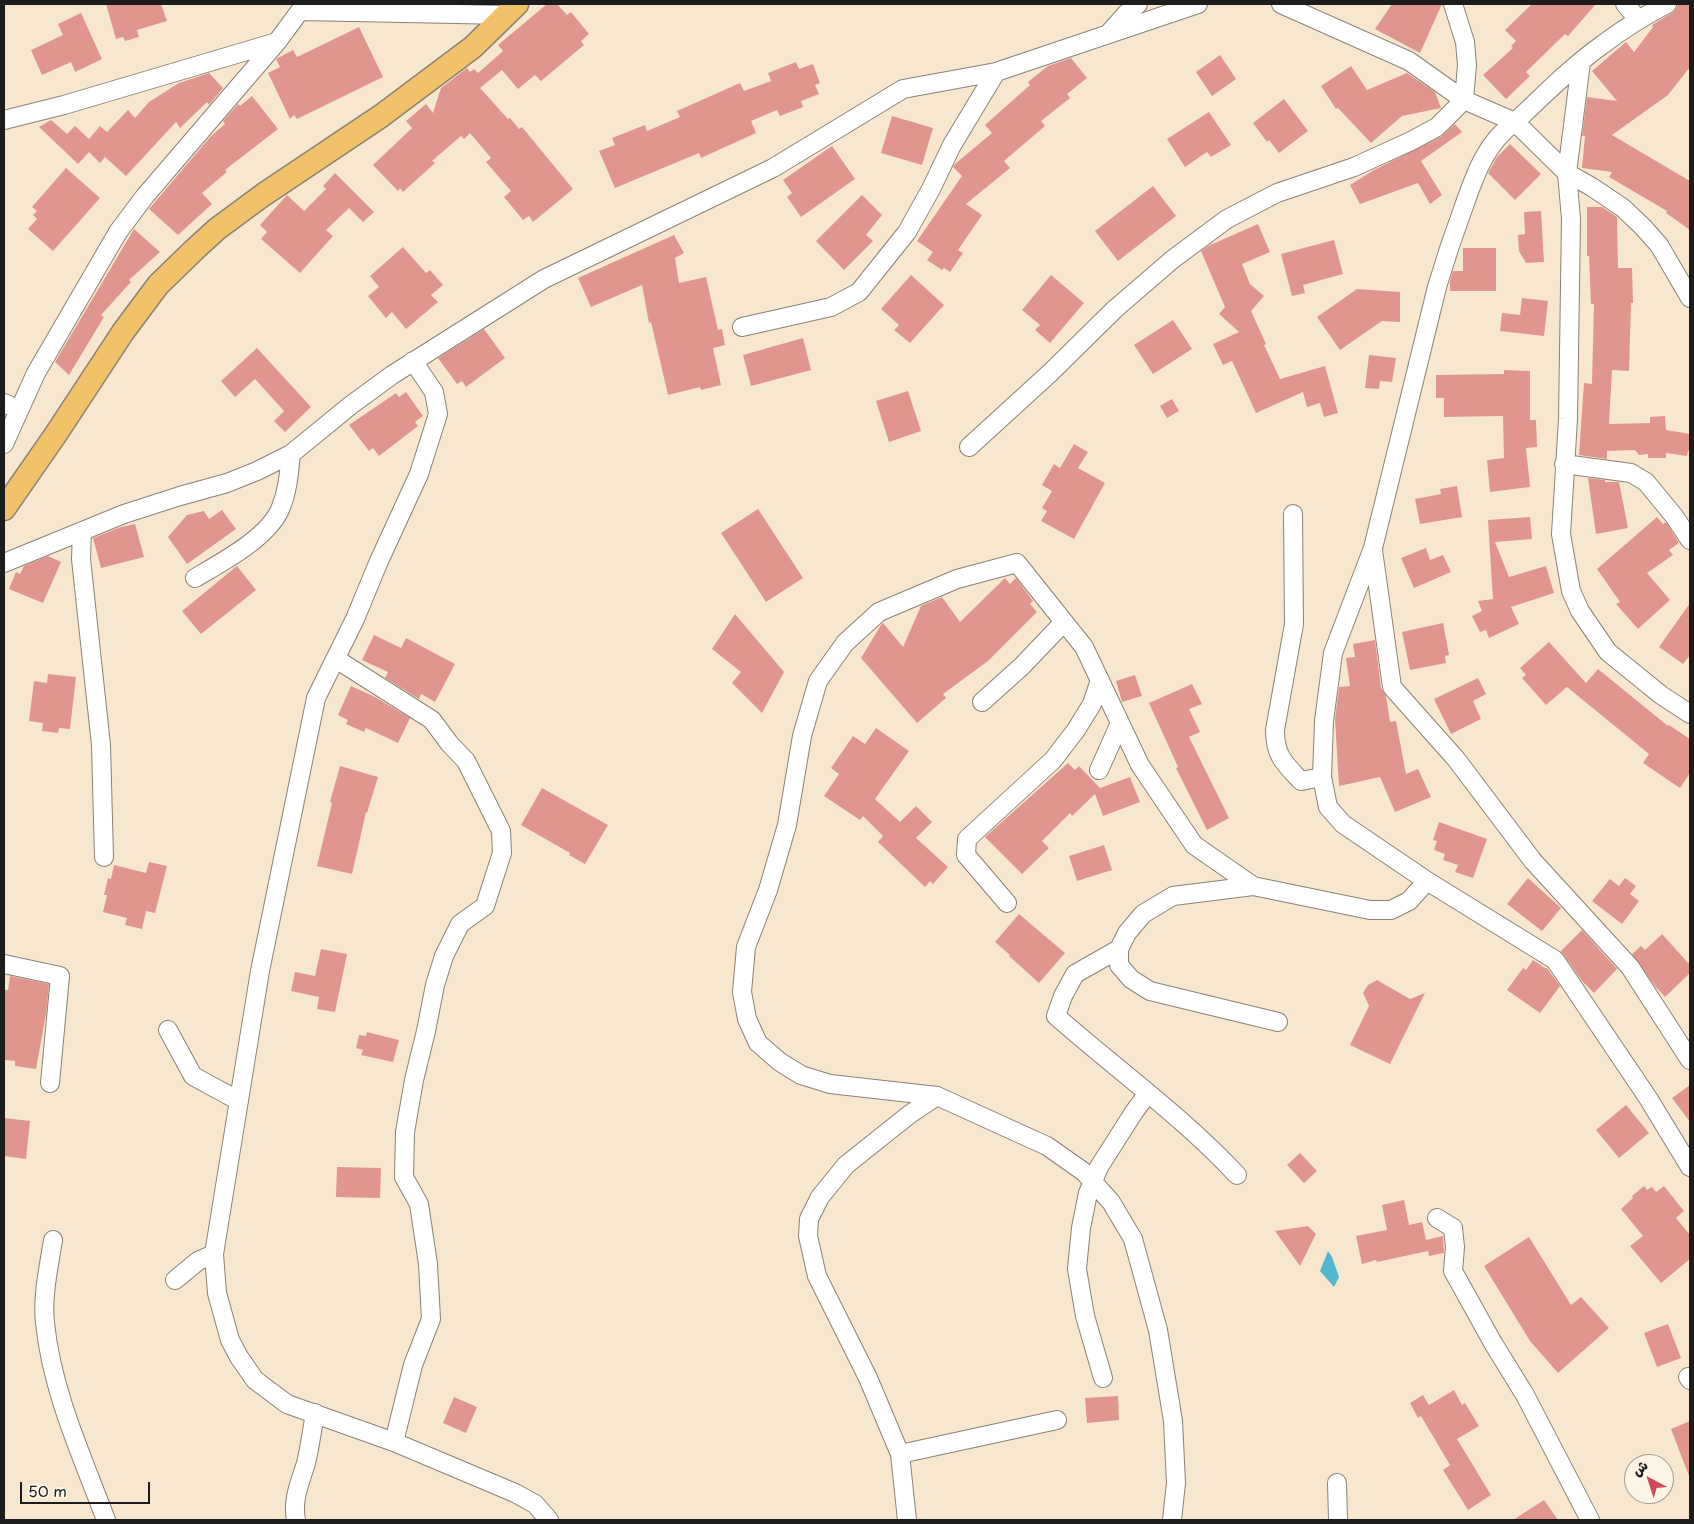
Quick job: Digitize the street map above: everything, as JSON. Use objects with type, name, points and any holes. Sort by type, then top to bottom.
[{"type":"main road","points":[[4,508],[62,426],[123,332],[158,285],[217,229],[263,195],[381,116],[473,47],[512,9]]},
{"type":"street","points":[[1110,32],[1138,4]]},
{"type":"street","points":[[4,563],[124,514],[227,483],[292,454],[351,405],[412,361],[544,279],[773,168],[903,90],[996,72],[1110,32],[1198,4]]},
{"type":"street","points":[[1281,4],[1409,61],[1464,100],[1515,122],[1567,173],[1623,208],[1643,228],[1659,246],[1690,298]]},
{"type":"street","points":[[969,447],[1050,373],[1115,309],[1173,260],[1227,219],[1277,193],[1354,167],[1411,142],[1437,127],[1464,100],[1467,65],[1465,42],[1453,4]]},
{"type":"street","points":[[1625,4],[1638,19]]},
{"type":"street","points":[[1667,4],[1638,19],[1580,62],[1505,129],[1493,142],[1478,166],[1447,250],[1373,548],[1333,653],[1324,721],[1322,777],[1328,807],[1343,824],[1427,881],[1555,960],[1648,1098],[1690,1167]]},
{"type":"street","points":[[4,444],[12,407],[36,373],[118,232],[145,196],[277,42],[303,8],[512,9]]},
{"type":"street","points":[[4,120],[64,105],[277,42]]},
{"type":"street","points":[[1580,62],[1567,173],[1570,219],[1568,419],[1561,534],[1571,591],[1580,611],[1608,652],[1661,695],[1690,714]]},
{"type":"street","points":[[742,327],[831,307],[859,292],[907,232],[952,146],[996,72]]},
{"type":"street","points":[[412,361],[434,392],[438,414],[419,474],[336,659],[316,698],[260,971],[214,1254],[217,1293],[230,1340],[238,1357],[256,1380],[287,1404],[394,1442],[515,1493],[535,1504],[548,1520]]},
{"type":"street","points":[[196,578],[239,551],[270,526],[281,508],[288,485],[292,454]]},
{"type":"street","points":[[1564,464],[1631,473],[1646,482],[1674,516],[1690,540]]},
{"type":"street","points":[[1293,514],[1294,624],[1275,730],[1275,744],[1278,753],[1301,781],[1322,777]]},
{"type":"street","points":[[82,531],[81,559],[101,745],[104,857]]},
{"type":"street","points":[[1373,548],[1392,687],[1456,760],[1532,861],[1630,967],[1690,1060]]},
{"type":"street","points":[[1172,1520],[1176,1483],[1173,1421],[1158,1330],[1133,1239],[1111,1202],[1084,1172],[1047,1146],[936,1096],[830,1084],[801,1076],[780,1062],[758,1043],[747,1019],[742,992],[746,947],[768,890],[787,825],[802,736],[818,681],[845,643],[879,612],[957,579],[1017,563],[1084,647],[1140,765],[1194,845],[1253,886]]},
{"type":"street","points":[[982,702],[1022,666],[1064,622]]},
{"type":"street","points":[[336,659],[432,720],[449,743],[466,761],[501,831],[502,853],[485,906],[460,924],[444,956],[435,985],[414,1080],[405,1132],[404,1177],[419,1204],[428,1264],[431,1319],[413,1364],[394,1442]]},
{"type":"street","points":[[1007,902],[966,855],[967,839],[1054,760],[1092,704],[1100,680]]},
{"type":"street","points":[[1098,770],[1120,723]]},
{"type":"street","points":[[1278,1022],[1150,991],[1131,979],[1119,965],[1119,949],[1127,933],[1143,914],[1173,896],[1253,886],[1370,910],[1391,910],[1409,901],[1427,881]]},
{"type":"street","points":[[1119,949],[1075,974],[1063,996],[1056,1016],[1219,1155],[1237,1175]]},
{"type":"street","points":[[4,964],[60,976],[50,1083]]},
{"type":"street","points":[[168,1030],[193,1076],[239,1101]]},
{"type":"street","points":[[1103,1378],[1085,1316],[1077,1268],[1080,1228],[1088,1193],[1099,1167],[1148,1093]]},
{"type":"street","points":[[907,1520],[900,1454],[868,1378],[817,1276],[808,1236],[809,1219],[820,1197],[846,1165],[910,1114],[936,1096]]},
{"type":"street","points":[[1437,1218],[1453,1228],[1455,1247],[1453,1271],[1493,1343],[1525,1395],[1590,1520]]},
{"type":"street","points":[[53,1240],[46,1285],[44,1322],[56,1386],[106,1520]]},
{"type":"street","points":[[175,1280],[198,1261],[214,1254]]},
{"type":"street","points":[[296,1520],[294,1511],[296,1492],[306,1462],[315,1413]]},
{"type":"street","points":[[900,1454],[1057,1420]]},
{"type":"street","points":[[1338,1483],[1338,1520]]},
{"type":"water","points":[[1328,1251],[1339,1277],[1334,1287],[1320,1271]]},
{"type":"building","points":[[106,4],[161,4],[167,21],[137,30],[139,37],[125,41],[123,37],[116,39]]},
{"type":"building","points":[[547,4],[557,4],[567,15],[571,12],[589,34],[581,41],[584,45],[541,81],[535,75],[518,89],[502,70],[480,88],[508,119],[510,118],[519,129],[522,127],[573,189],[533,222],[529,216],[523,220],[504,197],[511,191],[486,162],[491,158],[470,133],[464,139],[461,136],[432,161],[435,163],[403,192],[400,188],[398,191],[373,165],[412,128],[406,121],[426,104],[433,113],[441,88],[467,68],[470,72],[474,69],[478,73],[503,51],[498,45]]},
{"type":"building","points":[[1392,4],[1442,4],[1420,53],[1375,29]]},
{"type":"building","points":[[1532,4],[1596,4],[1568,36],[1565,34],[1526,72],[1530,76],[1506,99],[1483,75],[1513,48],[1511,46],[1516,41],[1505,30]]},
{"type":"building","points":[[1678,4],[1690,4],[1690,67],[1668,95],[1612,135],[1690,181],[1690,230],[1666,213],[1667,211],[1609,177],[1612,172],[1582,168],[1585,136],[1582,136],[1587,97],[1617,101],[1592,71],[1626,42],[1634,52],[1653,27],[1652,25],[1672,13]]},
{"type":"building","points":[[81,13],[102,59],[75,72],[71,62],[42,75],[31,50],[63,35],[58,24]]},
{"type":"building","points":[[359,27],[383,77],[297,119],[294,115],[290,119],[268,73],[280,67],[276,59],[293,50],[297,57]]},
{"type":"building","points":[[1220,55],[1236,79],[1212,96],[1196,72]]},
{"type":"building","points":[[1071,58],[1087,78],[1067,94],[1070,98],[1041,121],[1045,126],[1004,161],[1010,168],[966,204],[982,215],[958,250],[963,253],[950,272],[944,268],[942,270],[927,260],[933,252],[917,241],[962,176],[953,167],[992,133],[985,125],[1030,85],[1028,82],[1048,66]]},
{"type":"building","points":[[796,62],[799,69],[813,64],[820,83],[815,85],[819,94],[801,101],[803,107],[780,116],[777,110],[751,121],[756,133],[701,158],[699,153],[615,188],[599,151],[615,145],[612,138],[645,125],[647,131],[680,117],[677,111],[740,83],[744,91],[771,81],[768,73]]},
{"type":"building","points":[[1351,66],[1367,90],[1407,73],[1435,92],[1441,108],[1402,116],[1371,143],[1338,108],[1336,109],[1321,86]]},
{"type":"building","points":[[209,73],[223,88],[209,105],[207,102],[180,128],[176,122],[126,176],[105,157],[100,163],[89,152],[78,164],[39,127],[51,120],[67,134],[75,126],[89,139],[100,126],[107,132],[128,110],[135,118],[149,102],[179,83]]},
{"type":"building","points":[[252,96],[278,129],[225,170],[227,172],[202,193],[212,204],[178,235],[149,209],[210,137],[225,124],[223,121],[238,104],[240,106]]},
{"type":"building","points":[[1284,99],[1308,131],[1279,153],[1269,140],[1267,142],[1253,123]]},
{"type":"building","points":[[1209,112],[1231,145],[1211,157],[1207,152],[1185,167],[1167,139]]},
{"type":"building","points":[[892,116],[933,128],[922,165],[881,153]]},
{"type":"building","points":[[1455,124],[1462,132],[1421,161],[1442,195],[1430,204],[1418,183],[1360,204],[1350,185],[1374,170],[1442,136]]},
{"type":"building","points":[[1510,144],[1541,174],[1515,200],[1488,173],[1497,157]]},
{"type":"building","points":[[832,146],[855,179],[801,217],[787,197],[792,193],[783,180]]},
{"type":"building","points":[[66,168],[100,198],[53,251],[28,229],[37,219],[33,215],[37,211],[32,207]]},
{"type":"building","points":[[335,173],[374,212],[363,222],[349,208],[326,230],[333,236],[300,273],[261,239],[267,232],[260,225],[287,195],[304,211],[326,189],[323,186]]},
{"type":"building","points":[[1153,186],[1176,216],[1118,261],[1095,231]]},
{"type":"building","points":[[862,195],[882,215],[866,235],[873,241],[844,270],[816,241]]},
{"type":"building","points":[[1587,207],[1602,207],[1617,217],[1618,268],[1632,268],[1633,303],[1631,303],[1629,371],[1612,370],[1609,424],[1650,423],[1650,417],[1665,416],[1666,430],[1690,434],[1690,451],[1688,451],[1687,456],[1666,453],[1666,458],[1648,458],[1648,454],[1639,455],[1635,450],[1607,451],[1607,459],[1579,455],[1584,383],[1592,384],[1594,304],[1591,304],[1589,256],[1587,256]]},
{"type":"building","points":[[1541,211],[1544,262],[1526,263],[1519,251],[1518,235],[1525,234],[1524,212]]},
{"type":"building","points":[[1258,224],[1270,252],[1242,264],[1250,284],[1264,296],[1251,311],[1266,344],[1264,345],[1280,379],[1325,366],[1338,413],[1324,417],[1320,403],[1307,407],[1303,392],[1256,413],[1232,361],[1223,365],[1213,344],[1239,332],[1219,314],[1225,307],[1201,251],[1208,246]]},
{"type":"building","points":[[134,229],[160,252],[129,280],[131,282],[101,315],[104,317],[69,375],[55,362]]},
{"type":"building","points":[[674,235],[684,253],[675,258],[679,283],[706,277],[718,330],[722,329],[725,345],[713,348],[721,385],[701,390],[700,387],[668,395],[651,322],[649,323],[642,285],[591,307],[578,278]]},
{"type":"building","points":[[1334,240],[1343,274],[1303,285],[1305,293],[1292,296],[1281,254]]},
{"type":"building","points":[[403,247],[426,273],[430,270],[443,285],[431,295],[438,302],[406,329],[392,312],[386,318],[368,296],[379,287],[370,276]]},
{"type":"building","points":[[1463,248],[1496,248],[1496,291],[1450,291],[1453,271],[1463,271]]},
{"type":"building","points":[[911,275],[944,305],[910,343],[894,330],[899,325],[881,309]]},
{"type":"building","points":[[1051,275],[1084,303],[1050,343],[1035,330],[1040,325],[1022,310]]},
{"type":"building","points":[[1357,289],[1400,292],[1400,322],[1382,321],[1340,350],[1317,317]]},
{"type":"building","points":[[1522,298],[1548,301],[1544,336],[1500,331],[1502,313],[1520,315]]},
{"type":"building","points":[[1173,320],[1192,349],[1153,374],[1134,345]]},
{"type":"building","points":[[484,329],[505,358],[466,387],[462,381],[457,384],[438,358]]},
{"type":"building","points":[[803,338],[811,370],[751,386],[743,355]]},
{"type":"building","points":[[257,348],[311,407],[285,432],[274,421],[284,411],[255,379],[235,397],[221,381]]},
{"type":"building","points":[[1369,355],[1396,358],[1392,382],[1380,381],[1379,389],[1365,388]]},
{"type":"building","points":[[1504,370],[1530,371],[1530,420],[1536,420],[1537,447],[1526,448],[1530,487],[1490,492],[1487,460],[1504,458],[1503,416],[1444,417],[1444,398],[1436,398],[1436,375],[1504,374]]},
{"type":"building","points":[[908,391],[921,431],[889,442],[876,401]]},
{"type":"building","points":[[406,392],[423,416],[415,422],[418,426],[379,456],[373,448],[369,451],[349,425],[396,393],[399,397]]},
{"type":"building","points":[[1172,399],[1179,411],[1167,418],[1160,406]]},
{"type":"building","points":[[1074,444],[1088,452],[1078,468],[1105,483],[1074,539],[1041,521],[1047,511],[1042,508],[1052,491],[1042,485],[1054,464],[1060,468]]},
{"type":"building","points":[[1588,478],[1605,480],[1605,482],[1619,482],[1628,528],[1596,534]]},
{"type":"building","points":[[1457,486],[1462,517],[1420,524],[1415,499],[1441,494],[1440,489]]},
{"type":"building","points":[[758,509],[803,578],[766,602],[721,533]]},
{"type":"building","points":[[222,510],[236,529],[187,564],[168,537],[187,515],[204,511],[209,519]]},
{"type":"building","points":[[1530,517],[1532,539],[1495,542],[1509,577],[1546,566],[1554,593],[1511,607],[1519,624],[1489,638],[1486,630],[1480,632],[1472,616],[1482,611],[1478,601],[1493,599],[1488,520]]},
{"type":"building","points":[[1657,517],[1663,524],[1666,522],[1679,543],[1669,550],[1673,555],[1647,573],[1670,600],[1638,629],[1616,604],[1620,602],[1597,569]]},
{"type":"building","points":[[135,524],[144,557],[101,568],[93,538],[121,527]]},
{"type":"building","points":[[1426,548],[1430,560],[1443,555],[1451,572],[1414,588],[1401,558]]},
{"type":"building","points":[[48,556],[61,562],[43,603],[9,589],[16,572],[20,574],[24,566]]},
{"type":"building","points":[[237,566],[256,590],[201,634],[182,611]]},
{"type":"building","points":[[1005,578],[1010,584],[1016,578],[1033,601],[1030,604],[1037,612],[988,661],[943,694],[946,698],[917,723],[861,658],[881,625],[883,623],[903,647],[921,606],[942,597],[960,622]]},
{"type":"building","points":[[1690,603],[1690,655],[1683,664],[1659,647]]},
{"type":"building","points":[[735,614],[784,672],[762,713],[732,683],[741,672],[712,649]]},
{"type":"building","points":[[1443,623],[1449,655],[1445,656],[1446,663],[1410,670],[1402,632]]},
{"type":"building","points":[[374,635],[401,648],[406,638],[455,664],[435,702],[421,694],[419,699],[385,678],[388,672],[362,660]]},
{"type":"building","points":[[1375,640],[1381,688],[1386,696],[1390,722],[1396,721],[1406,774],[1418,769],[1431,797],[1395,812],[1380,777],[1339,786],[1335,719],[1339,687],[1350,686],[1346,658],[1355,657],[1353,644]]},
{"type":"building","points":[[1549,642],[1586,683],[1598,669],[1668,726],[1690,739],[1690,773],[1680,788],[1643,763],[1649,754],[1567,687],[1546,705],[1522,678],[1526,675],[1520,668]]},
{"type":"building","points":[[48,674],[76,677],[70,729],[59,728],[58,733],[42,731],[43,723],[29,721],[34,681],[47,683]]},
{"type":"building","points":[[1135,675],[1142,696],[1122,702],[1116,681]]},
{"type":"building","points":[[1478,678],[1486,694],[1473,701],[1481,719],[1451,734],[1434,699]]},
{"type":"building","points":[[1192,684],[1202,704],[1189,709],[1200,732],[1189,737],[1229,818],[1207,830],[1176,768],[1178,767],[1149,703]]},
{"type":"building","points":[[351,686],[375,697],[410,718],[398,743],[366,728],[364,732],[346,724],[348,720],[338,715]]},
{"type":"building","points":[[876,728],[909,751],[875,799],[900,822],[916,806],[932,822],[916,838],[948,867],[933,884],[930,881],[925,887],[878,842],[883,836],[863,816],[860,820],[824,796],[839,774],[831,768],[853,736],[865,744]]},
{"type":"building","points":[[1068,763],[1075,770],[1079,766],[1100,788],[1130,777],[1140,802],[1103,816],[1095,794],[1072,816],[1070,813],[1042,841],[1049,848],[1022,874],[985,837]]},
{"type":"building","points":[[340,766],[378,777],[366,812],[352,874],[317,866],[332,803],[330,802]]},
{"type":"building","points":[[542,788],[608,825],[585,864],[569,855],[570,853],[521,825]]},
{"type":"building","points":[[1439,822],[1487,839],[1473,878],[1455,872],[1458,865],[1443,860],[1445,854],[1434,850],[1437,841],[1433,840]]},
{"type":"building","points":[[1104,845],[1112,870],[1077,881],[1069,856]]},
{"type":"building","points":[[149,862],[167,866],[155,913],[146,911],[142,929],[125,925],[127,918],[103,912],[107,895],[104,895],[108,878],[111,879],[114,865],[146,873]]},
{"type":"building","points":[[1528,878],[1561,908],[1542,931],[1507,904]]},
{"type":"building","points":[[1625,878],[1636,886],[1630,894],[1639,901],[1622,924],[1592,901],[1610,879],[1619,886]]},
{"type":"building","points":[[1019,914],[1065,953],[1039,983],[995,942]]},
{"type":"building","points":[[1582,930],[1617,969],[1594,993],[1582,981],[1561,951]]},
{"type":"building","points":[[1662,934],[1690,965],[1690,973],[1665,997],[1632,954],[1641,946],[1645,950]]},
{"type":"building","points":[[321,949],[347,954],[335,1012],[317,1009],[319,997],[291,991],[295,972],[315,976]]},
{"type":"building","points":[[1533,960],[1547,968],[1560,986],[1540,1013],[1507,990],[1523,968],[1526,970]]},
{"type":"building","points":[[10,976],[49,984],[46,1014],[36,1069],[15,1066],[15,1061],[4,1060],[4,990],[8,990]]},
{"type":"building","points":[[1377,980],[1410,999],[1425,993],[1390,1064],[1350,1045],[1369,1006],[1363,993],[1368,985]]},
{"type":"building","points":[[367,1032],[399,1040],[393,1062],[361,1055],[363,1050],[356,1048],[359,1035],[366,1036]]},
{"type":"building","points":[[1690,1085],[1690,1122],[1672,1098]]},
{"type":"building","points":[[1626,1105],[1649,1133],[1619,1158],[1596,1130]]},
{"type":"building","points":[[4,1118],[30,1121],[26,1159],[4,1156]]},
{"type":"building","points":[[1300,1153],[1317,1171],[1304,1183],[1287,1165]]},
{"type":"building","points":[[337,1167],[381,1168],[380,1198],[336,1197]]},
{"type":"building","points":[[1644,1186],[1647,1190],[1652,1187],[1656,1192],[1664,1186],[1684,1211],[1676,1218],[1690,1235],[1690,1259],[1661,1283],[1630,1246],[1643,1236],[1621,1209]]},
{"type":"building","points":[[1404,1200],[1409,1225],[1422,1222],[1426,1240],[1443,1236],[1444,1253],[1429,1256],[1428,1251],[1362,1264],[1356,1236],[1387,1230],[1382,1205]]},
{"type":"building","points":[[1308,1226],[1316,1234],[1300,1266],[1275,1231]]},
{"type":"building","points":[[1529,1237],[1571,1305],[1581,1297],[1609,1328],[1558,1373],[1530,1341],[1484,1266]]},
{"type":"building","points":[[1668,1324],[1681,1358],[1657,1367],[1644,1333]]},
{"type":"building","points":[[1454,1390],[1462,1405],[1465,1403],[1479,1426],[1457,1439],[1491,1495],[1468,1510],[1443,1470],[1450,1465],[1421,1416],[1418,1418],[1410,1403],[1423,1395],[1429,1405]]},
{"type":"building","points":[[1118,1396],[1119,1420],[1087,1423],[1085,1398]]},
{"type":"building","points":[[454,1397],[477,1407],[466,1433],[443,1423]]},
{"type":"building","points":[[1690,1421],[1690,1476],[1689,1476],[1671,1429]]},
{"type":"building","points":[[1544,1500],[1558,1520],[1513,1520]]}]
